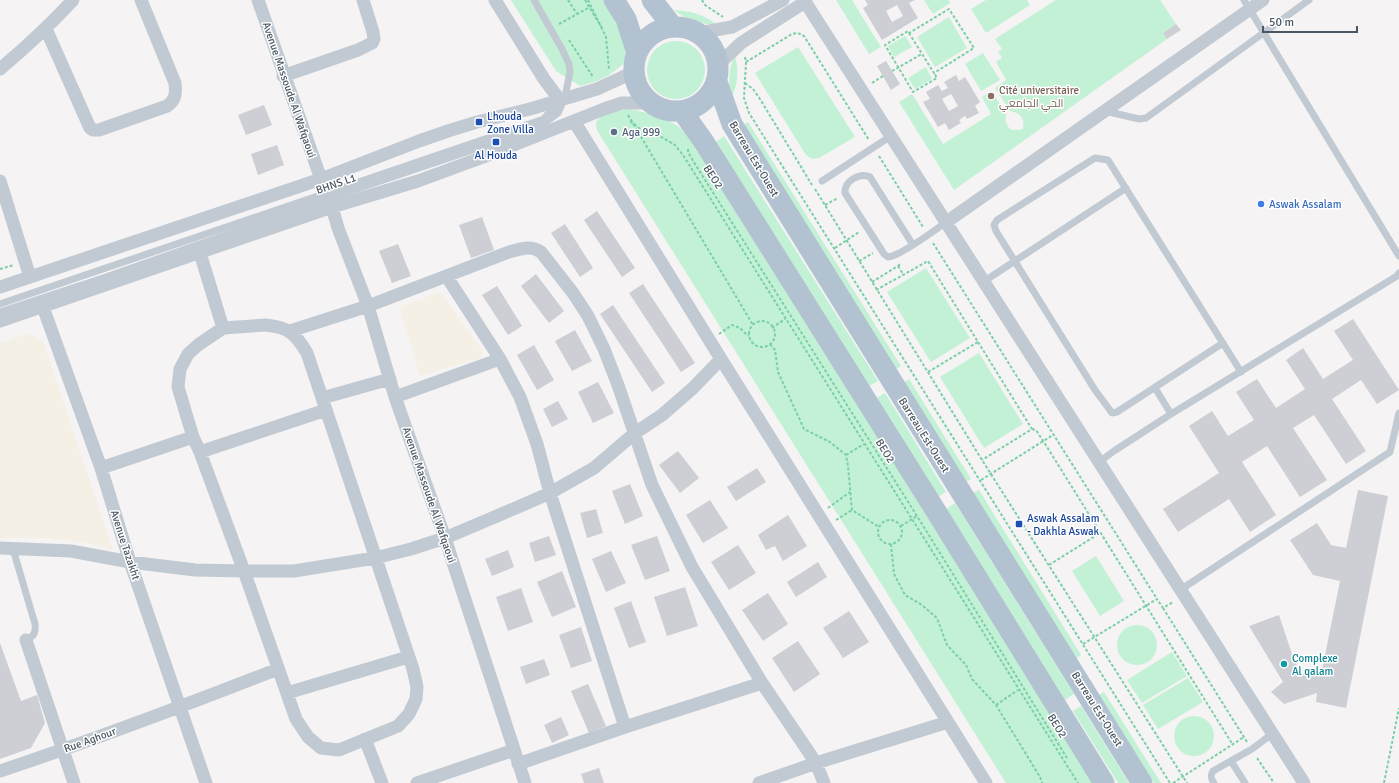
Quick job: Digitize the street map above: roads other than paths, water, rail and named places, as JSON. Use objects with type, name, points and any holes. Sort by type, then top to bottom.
[{"type":"main road","points":[[614,0],[626,19],[636,62],[639,89],[644,97],[651,103],[687,118],[704,142],[870,404],[1104,783]]},
{"type":"main road","points":[[652,0],[673,27]]},
{"type":"main road","points":[[636,62],[643,43],[662,29],[673,27],[690,29],[706,39],[712,46],[716,55],[717,74],[707,98],[692,109],[687,118]]},
{"type":"main road","name":"Barreau Est-Ouest","points":[[717,74],[732,124],[1142,783]]},
{"type":"street","points":[[0,69],[24,50],[73,0]]},
{"type":"street","points":[[46,29],[90,128],[93,130],[99,130],[167,106],[174,99],[176,93],[175,84],[141,0]]},
{"type":"street","name":"Avenue Massoude Al Wafqaoui","points":[[258,0],[283,76],[321,179]]},
{"type":"street","points":[[283,76],[358,50],[372,43],[374,39],[373,32],[363,0]]},
{"type":"street","points":[[495,0],[544,79],[562,98]]},
{"type":"street","points":[[698,33],[732,27],[783,0]]},
{"type":"street","points":[[945,222],[1104,111],[1247,5],[1263,0]]},
{"type":"street","points":[[717,74],[741,44],[804,1],[1304,783]]},
{"type":"street","points":[[0,286],[321,179],[448,131],[597,89],[636,62]]},
{"type":"street","points":[[0,321],[332,207],[418,181],[622,103],[651,103]]},
{"type":"street","points":[[574,121],[709,341],[986,783]]},
{"type":"street","points":[[0,181],[30,277]]},
{"type":"street","name":"Avenue Massoude Al Wafqaoui","points":[[332,207],[338,228],[368,306],[395,397],[445,538],[525,783]]},
{"type":"street","points":[[290,331],[368,306],[509,252],[535,248],[542,252],[573,293],[588,316],[604,349],[635,433],[652,485],[692,567],[762,683],[816,763],[824,783]]},
{"type":"street","points":[[200,253],[223,328]]},
{"type":"street","points":[[447,276],[500,359],[520,397],[537,444],[550,493],[625,727]]},
{"type":"street","name":"Avenue Tazakht","points":[[43,307],[101,468],[130,562],[206,783]]},
{"type":"street","points":[[266,325],[276,326],[290,331],[307,353],[413,669],[417,687],[416,699],[409,714],[398,726],[339,750],[321,748],[308,737],[296,719],[244,571],[200,452],[192,437],[178,387],[180,369],[188,354],[198,345],[223,328],[266,325]]},
{"type":"street","points":[[395,397],[500,359]]},
{"type":"street","points":[[6,548],[71,551],[130,562],[195,570],[244,571],[294,571],[375,558],[412,549],[445,538],[550,493],[594,468],[635,433],[667,411],[693,388],[721,359]]},
{"type":"street","points":[[200,452],[390,379]]},
{"type":"street","points":[[101,468],[192,437]]},
{"type":"street","points":[[26,640],[74,783]]},
{"type":"street","points":[[287,693],[408,657]]},
{"type":"street","name":"Rue Aghour","points":[[0,771],[180,707],[278,669]]},
{"type":"street","points":[[518,764],[625,727],[762,683]]},
{"type":"street","points":[[759,783],[816,763],[948,722]]},
{"type":"street","points":[[366,739],[382,783]]},
{"type":"street","points":[[417,783],[514,750]]},
{"type":"lane","name":"BHNS L1","points":[[0,304],[544,119],[562,98],[565,82],[565,60],[563,54],[529,0]]},
{"type":"lane","name":"BHNS L1","points":[[0,312],[538,128],[558,113],[570,72],[569,64],[534,0]]},
{"type":"lane","points":[[1104,111],[1138,119],[1146,118],[1309,0]]},
{"type":"lane","points":[[1247,5],[1399,256]]},
{"type":"lane","points":[[822,181],[890,136]]},
{"type":"lane","points":[[1223,343],[1155,388],[1112,413],[1015,261],[994,225],[997,220],[1095,158],[1108,160],[1126,188],[1223,343],[1241,372]]},
{"type":"lane","points":[[913,245],[870,177],[865,174],[860,175],[847,183],[844,187],[845,194],[880,248],[888,257],[892,257],[913,245],[945,222]]},
{"type":"lane","points":[[983,282],[1126,188]]},
{"type":"lane","points":[[1099,462],[1171,414],[1397,276],[1399,273]]},
{"type":"lane","points":[[1155,388],[1171,414]]},
{"type":"lane","points":[[1182,592],[1390,452],[1399,413]]},
{"type":"lane","points":[[6,548],[35,624],[35,633],[26,640]]},
{"type":"lane","points":[[1214,783],[1211,779],[1213,771],[1252,749],[1272,734]]},
{"type":"lane","points":[[1231,761],[1245,783]]},
{"type":"place","name":"Cité universitaire الحي الجامعي","points":[[991,96]]},
{"type":"place","name":"Lhouda Zone Villa","points":[[479,122]]},
{"type":"place","name":"Aga 999","points":[[614,132]]},
{"type":"place","name":"Al Houda","points":[[496,142]]},
{"type":"place","name":"Aswak Assalam","points":[[1261,204]]},
{"type":"place","name":"Aswak Assalam - Dakhla Aswak","points":[[1019,524]]},
{"type":"place","name":"Complexe Al qalam","points":[[1284,664]]}]
